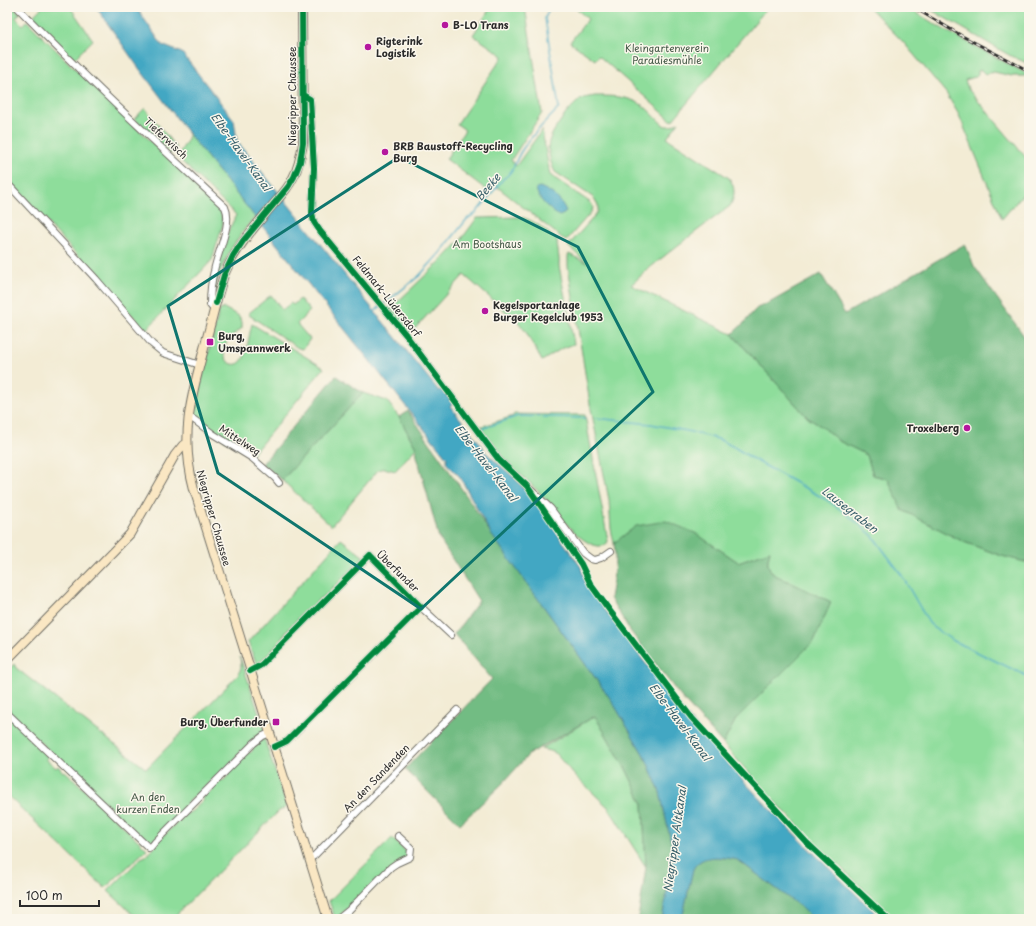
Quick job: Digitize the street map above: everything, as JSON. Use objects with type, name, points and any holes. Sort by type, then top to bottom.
[{"type":"main road","name":"Niegripper Chaussee","points":[[302,7],[302,154],[294,177],[285,191],[237,249],[227,267],[200,365],[188,417],[186,444],[189,471],[194,489],[328,919]]},
{"type":"main road","points":[[7,660],[130,534],[175,455],[183,445],[186,444]]},
{"type":"street","name":"Tieferwisch","points":[[17,7],[115,105],[225,207],[227,226],[211,284],[210,305],[214,310]]},
{"type":"street","name":"Feldmark-Lüdersdorf","points":[[303,95],[310,99],[314,168],[312,199],[313,218],[320,231],[406,335],[499,460],[551,509],[583,553],[591,559],[596,560],[611,551]]},
{"type":"street","points":[[7,183],[96,279],[152,344],[163,353],[200,365]]},
{"type":"street","name":"Mittelweg","points":[[188,417],[252,458],[279,483]]},
{"type":"street","name":"Überfunder","points":[[250,671],[261,665],[370,555],[451,635]]},
{"type":"street","name":"Überfunder","points":[[274,746],[287,741],[421,607]]},
{"type":"street","name":"An den Sandenden","points":[[309,859],[314,856],[457,710]]},
{"type":"street","points":[[7,713],[149,848],[254,743],[270,733]]},
{"type":"street","points":[[338,919],[349,910],[391,867],[410,857],[411,848],[398,836]]},
{"type":"highlighted area","points":[[399,157],[578,247],[653,392],[421,609],[218,473],[168,306]]},
{"type":"green space","points":[[7,7],[13,7],[20,13],[16,18],[23,25],[27,21],[220,207],[223,224],[212,260],[146,330],[7,179]]},
{"type":"green space","points":[[42,7],[70,7],[93,40],[72,61],[31,18]]},
{"type":"green space","points":[[491,7],[525,7],[542,113],[511,160],[516,166],[542,130],[550,175],[591,203],[593,207],[592,211],[566,241],[491,182],[488,191],[446,159],[465,130],[457,124],[503,56],[473,35]]},
{"type":"green space","name":"Kleingartenverein Paradiesmühle","points":[[574,7],[768,7],[672,121],[599,56],[595,60],[570,42],[588,19]]},
{"type":"green space","points":[[869,7],[907,7],[943,29],[1029,75],[1012,76],[994,72],[985,74],[981,70],[978,71],[978,74],[975,77],[965,80],[968,89],[1029,161],[1029,187],[1002,219],[959,115],[946,93],[904,43]]},
{"type":"green space","points":[[926,7],[1029,7],[1029,64],[1009,55]]},
{"type":"green space","points":[[595,96],[615,97],[635,101],[646,108],[665,126],[671,126],[679,122],[667,138],[729,178],[734,189],[734,195],[730,206],[677,246],[631,285],[732,334],[808,418],[839,441],[867,455],[873,475],[888,479],[903,510],[964,542],[1002,556],[1029,563],[1029,919],[895,919],[811,839],[723,744],[736,719],[814,641],[831,602],[773,574],[768,563],[770,551],[738,562],[695,533],[618,541],[614,543],[611,529],[609,500],[590,404],[568,266],[569,254],[587,263],[568,246],[598,211],[598,205],[594,198],[555,172],[549,153],[549,142],[557,126],[567,113],[580,100]]},
{"type":"green space","points":[[145,108],[177,149],[171,154],[134,119]]},
{"type":"green space","points":[[188,133],[255,217],[240,235],[228,254],[212,297],[212,291],[224,241],[236,215],[177,157],[188,139]]},
{"type":"green space","name":"Am Bootshaus","points":[[520,217],[535,223],[557,240],[559,266],[574,344],[561,349],[542,361],[526,332],[513,315],[511,316],[464,275],[409,335],[390,309],[448,254],[477,218]]},
{"type":"green space","points":[[965,244],[974,266],[1029,343],[1029,563],[1002,556],[964,542],[902,510],[888,479],[873,475],[867,455],[839,441],[808,418],[732,334],[757,308],[769,303],[821,274],[845,314]]},
{"type":"green space","points":[[271,295],[282,310],[291,303],[293,305],[300,299],[310,311],[297,324],[310,339],[303,349],[298,348],[249,315],[249,313]]},
{"type":"green space","points":[[224,308],[239,316],[242,322],[242,328],[226,343],[225,346],[224,356],[230,363],[237,364],[241,362],[244,357],[252,324],[324,368],[252,455],[224,439],[193,416],[219,311]]},
{"type":"green space","points":[[336,376],[363,393],[282,480],[262,464]]},
{"type":"green space","points":[[363,393],[387,401],[399,417],[416,448],[395,471],[384,468],[378,470],[331,526],[282,480]]},
{"type":"green space","points":[[408,411],[491,534],[612,701],[646,759],[660,792],[674,856],[662,919],[638,919],[646,867],[643,804],[627,771],[595,716],[529,754],[503,783],[460,824],[405,769],[492,679],[454,634],[479,601],[439,538],[416,448],[399,417]]},
{"type":"green space","points":[[514,414],[585,415],[608,541],[606,545],[597,546],[580,537],[562,519],[542,495],[492,447],[480,427],[513,416]]},
{"type":"green space","points":[[666,521],[695,533],[738,562],[770,551],[768,563],[773,574],[831,602],[814,641],[736,719],[723,744],[682,698],[631,632],[610,598],[615,564],[614,543],[636,526]]},
{"type":"green space","points":[[341,539],[364,557],[326,595],[319,599],[312,609],[305,612],[291,626],[277,645],[257,665],[248,642]]},
{"type":"green space","name":"An den kurzen Enden","points":[[240,657],[265,731],[186,804],[188,807],[150,845],[7,711],[7,671],[14,664],[16,668],[145,768],[148,767],[239,674],[241,667]]},
{"type":"green space","name":"An den kurzen Enden","points":[[7,715],[39,746],[38,747],[48,757],[46,759],[56,768],[58,766],[63,772],[65,771],[147,849],[105,888],[7,795]]},
{"type":"green space","points":[[595,716],[627,771],[643,804],[646,867],[608,807],[576,777],[554,752],[541,749]]},
{"type":"green space","name":"An den kurzen Enden","points":[[264,738],[287,807],[279,811],[172,919],[138,919],[108,891],[141,858],[146,856],[157,844],[157,842],[185,815],[204,800],[202,797],[208,791],[210,793],[214,789],[214,786],[221,780],[223,781],[228,776],[227,773],[248,752],[250,753],[253,750],[252,747]]},
{"type":"green space","points":[[392,838],[409,854],[335,918],[329,901]]},
{"type":"green space","points":[[707,857],[738,860],[802,908],[814,919],[682,919],[693,869],[696,864]]},
{"type":"water","points":[[96,7],[136,7],[162,45],[182,53],[234,120],[237,141],[439,391],[442,389],[453,404],[450,406],[483,447],[485,452],[524,486],[581,567],[586,585],[675,700],[731,767],[824,863],[882,919],[814,919],[802,908],[738,860],[713,857],[702,860],[693,869],[682,919],[662,919],[674,856],[660,792],[646,759],[612,701],[491,534],[460,477],[446,463],[447,458],[188,133],[138,67]]},
{"type":"water","points":[[540,187],[552,193],[559,200],[566,211],[564,214],[559,216],[544,204],[536,188]]},
{"type":"waterway","name":"Beeke","points":[[384,304],[419,276],[440,253],[467,219],[476,213],[503,179],[510,173],[526,144],[559,108],[545,18],[550,7]]},
{"type":"waterway","name":"Beeke","points":[[373,313],[381,306]]},
{"type":"waterway","name":"Lausegraben","points":[[484,428],[518,416],[585,418]]},
{"type":"waterway","name":"Lausegraben","points":[[595,418],[651,424],[718,439],[825,499],[843,511],[872,535],[901,574],[929,623],[937,630],[952,640],[1029,677]]},
{"type":"railway","points":[[913,7],[962,36],[1029,71]]},
{"type":"cycle path","points":[[216,303],[224,275],[233,256],[243,241],[288,187],[300,162],[303,143],[302,7]]},
{"type":"cycle path","points":[[303,95],[310,99],[314,168],[312,213],[314,222],[320,231],[406,335],[499,460],[527,486],[581,564],[591,585],[691,717],[807,843],[888,919]]},
{"type":"cycle path","points":[[250,671],[261,665],[370,555],[421,607],[287,741],[274,747]]},
{"type":"place","name":"B-LO Trans","points":[[445,25]]},
{"type":"place","name":"Rigterink Logistik","points":[[368,47]]},
{"type":"place","name":"BRB Baustoff-Recycling Burg","points":[[385,152]]},
{"type":"place","name":"Kegelsportanlage Burger Kegelclub 1953","points":[[485,311]]},
{"type":"place","name":"Burg, Umspannwerk","points":[[210,342]]},
{"type":"place","name":"Troxelberg","points":[[967,428]]},
{"type":"place","name":"Burg, Überfunder","points":[[276,722]]},
{"type":"water label","name":"Elbe-Havel-Kanal","points":[[241,152]]},
{"type":"water label","name":"Elbe-Havel-Kanal","points":[[486,463]]},
{"type":"water label","name":"Elbe-Havel-Kanal","points":[[680,722]]},
{"type":"water label","name":"Niegripper Altkanal","points":[[675,839]]}]
